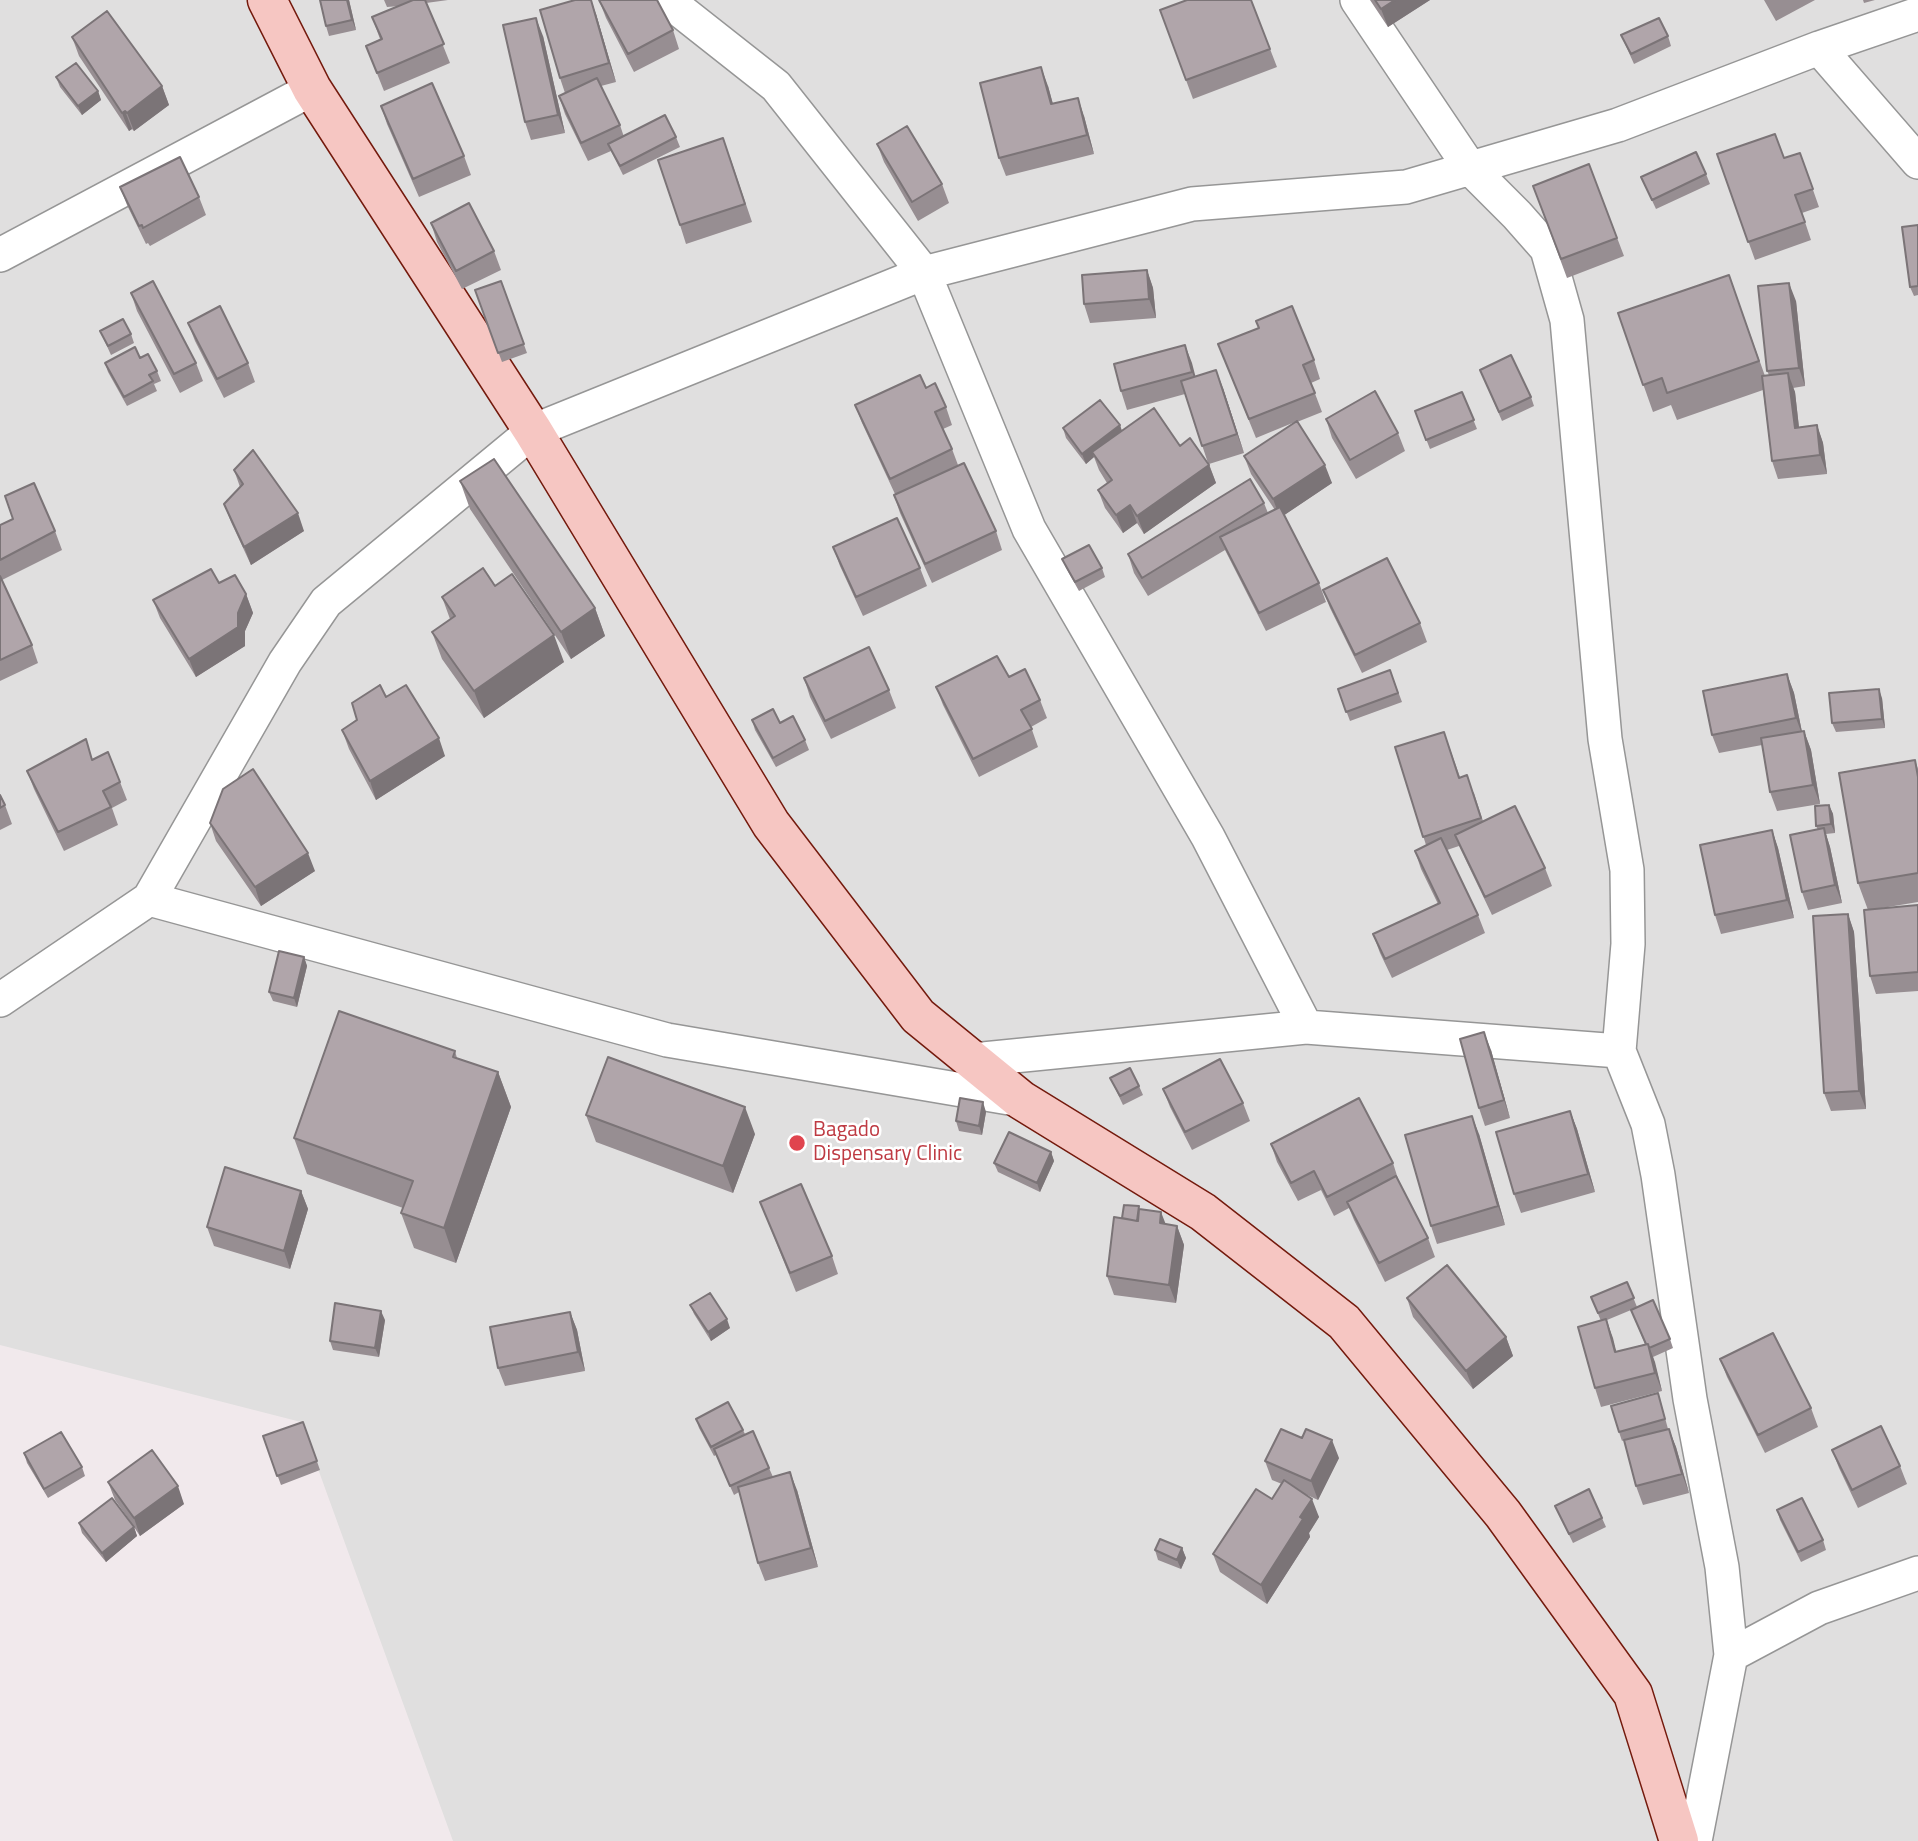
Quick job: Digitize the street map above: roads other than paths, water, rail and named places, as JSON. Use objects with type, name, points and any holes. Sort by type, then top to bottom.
[{"type":"street","points":[[267,0],[312,89],[533,430],[771,824],[918,1016],[1021,1100],[1203,1212],[1344,1322],[1503,1514],[1633,1694],[1697,1837]]},
{"type":"street","points":[[667,0],[776,86],[924,273],[1029,529],[1208,836],[1306,1027]]},
{"type":"street","points":[[1357,0],[1469,168],[1547,249],[1567,320],[1605,739],[1627,870],[1628,944],[1619,1051],[1648,1124],[1658,1175],[1690,1399],[1722,1567],[1731,1655],[1697,1837]]},
{"type":"street","points":[[0,1000],[149,898],[285,662],[326,602],[533,430],[924,273],[1192,204],[1406,187],[1618,125],[1819,48],[1918,14]]},
{"type":"street","points":[[1819,48],[1918,162]]},
{"type":"street","points":[[0,254],[312,89]]},
{"type":"street","points":[[149,898],[667,1040],[1021,1100]]},
{"type":"street","points":[[973,1060],[1306,1027],[1619,1051]]},
{"type":"street","points":[[1731,1655],[1819,1608],[1918,1573]]},
{"type":"place","name":"Bagado Dispensary Clinic","points":[[797,1143]]}]
